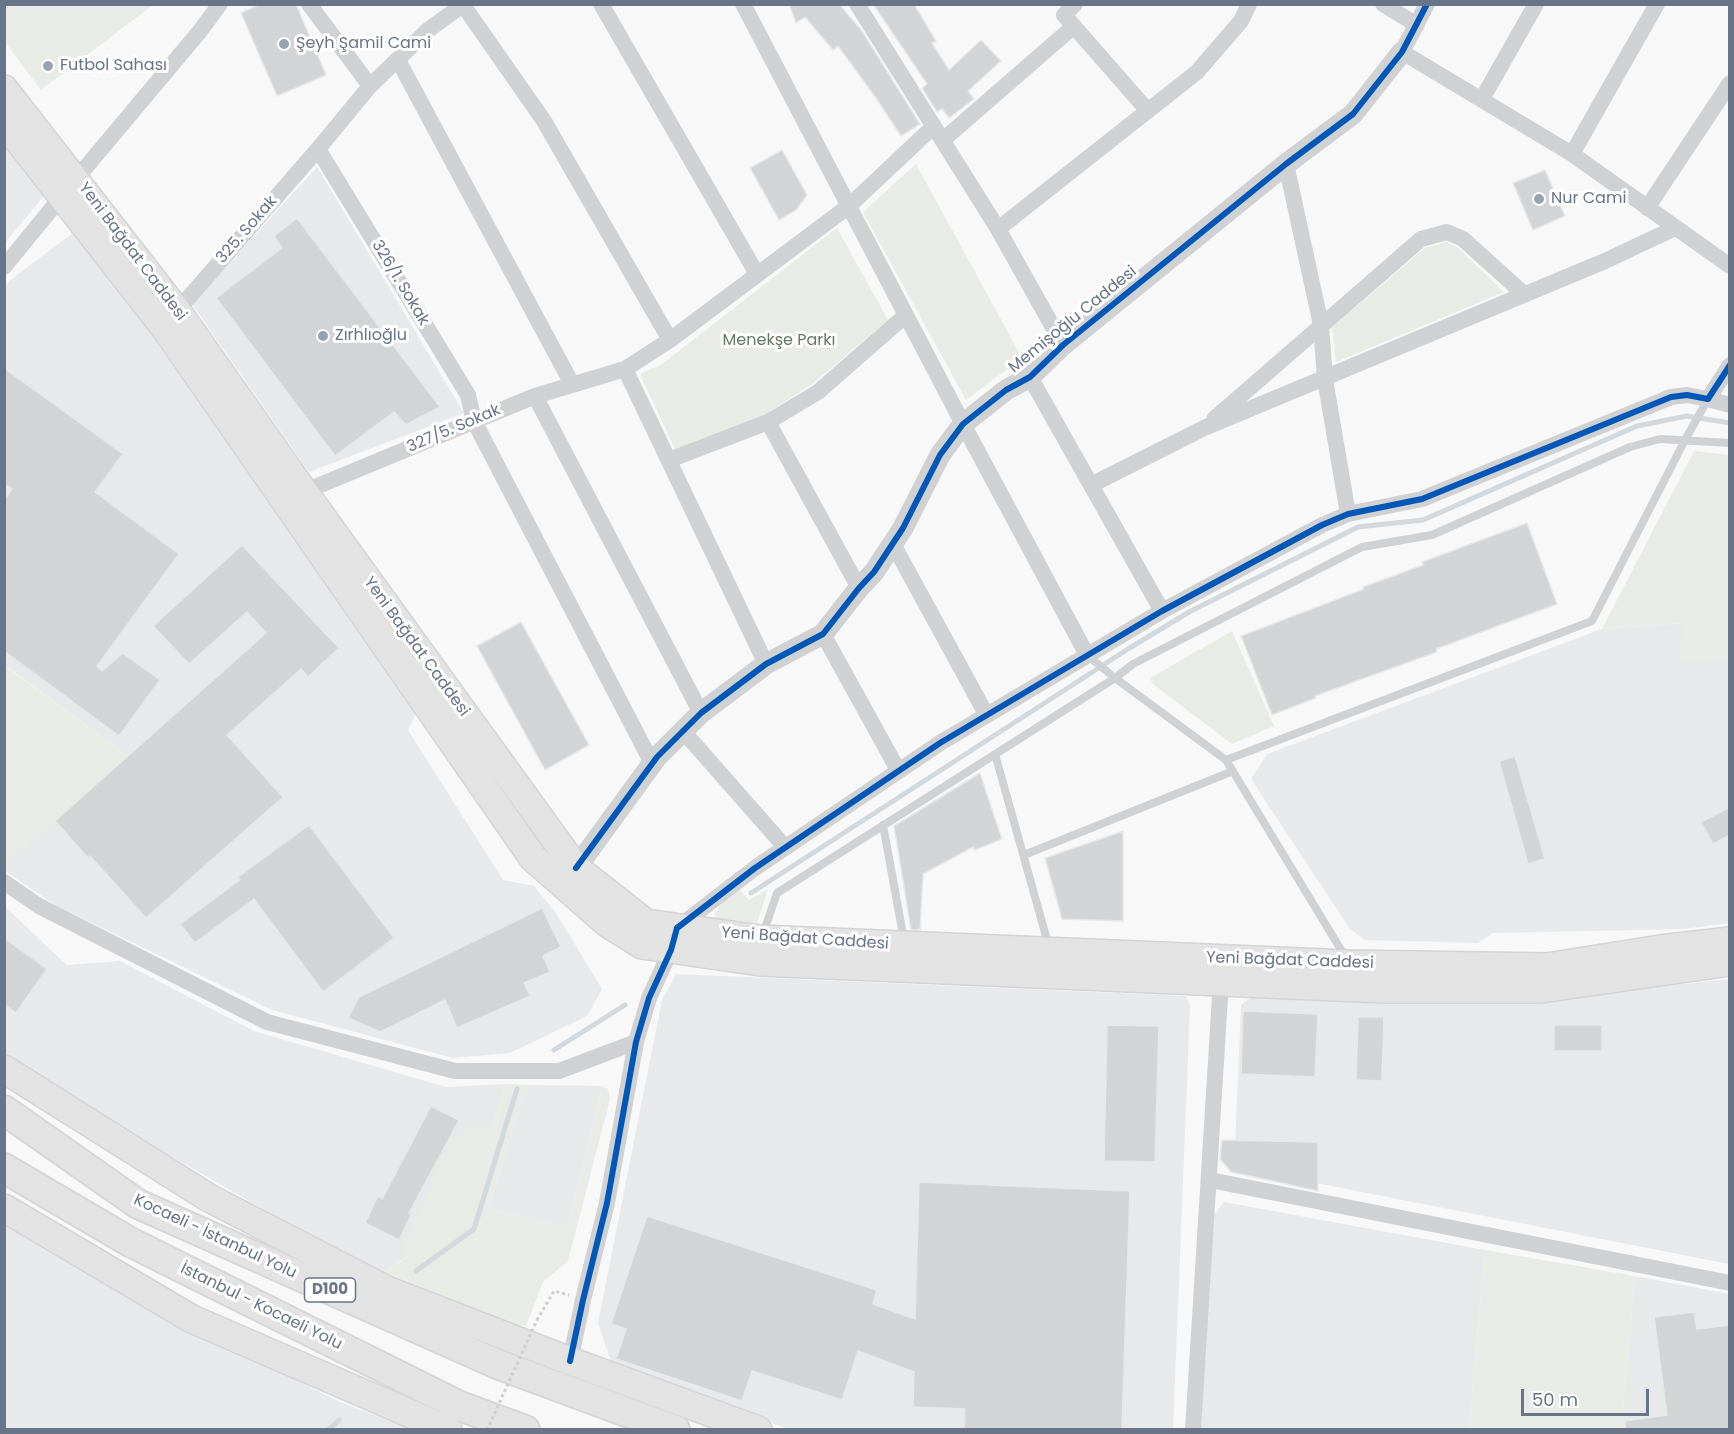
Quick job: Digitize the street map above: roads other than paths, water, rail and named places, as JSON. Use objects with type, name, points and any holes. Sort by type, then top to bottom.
[{"type":"highway","name":"Kocaeli - İstanbul Yolu","points":[[4,1110],[138,1204],[497,1364],[675,1430]]},
{"type":"highway","name":"İstanbul - Kocaeli Yolu","points":[[4,1168],[130,1242],[460,1406],[525,1430]]},
{"type":"main road","name":"Yeni Bağdat Caddesi","points":[[4,89],[165,328],[576,868],[646,923],[674,939],[760,962],[1382,989],[1541,989],[1730,962]]},
{"type":"main road","name":"Yeni Bağdat Caddesi","points":[[4,122],[69,187],[177,311],[295,496],[533,858],[607,923],[642,945],[674,939],[761,939],[1349,964],[1547,967],[1660,949],[1730,941]]},
{"type":"main road","points":[[4,1069],[209,1198],[387,1290],[570,1361],[758,1430]]},
{"type":"main road","points":[[4,1208],[192,1319],[448,1430]]},
{"type":"street","points":[[4,267],[220,4]]},
{"type":"street","points":[[309,4],[370,86]]},
{"type":"street","points":[[601,4],[757,274]]},
{"type":"street","points":[[743,4],[963,424],[1091,658]]},
{"type":"street","points":[[857,4],[999,229],[1063,345]]},
{"type":"street","points":[[999,229],[1197,72],[1241,21],[1249,4]]},
{"type":"street","points":[[1383,4],[1417,25]]},
{"type":"street","points":[[1427,4],[1402,52],[1572,154],[1730,266]]},
{"type":"street","points":[[1482,99],[1536,4]]},
{"type":"street","points":[[1572,154],[1657,4]]},
{"type":"street","points":[[463,5],[544,121],[670,340]]},
{"type":"street","name":"325. Sokak","points":[[177,311],[370,86],[428,30],[463,5]]},
{"type":"street","points":[[1067,12],[1148,111]]},
{"type":"street","name":"327/5. Sokak","points":[[295,496],[535,396],[625,369],[670,340],[849,206],[938,133],[1067,12]]},
{"type":"street","name":"Memişoğlu Caddesi","points":[[576,868],[652,763],[701,713],[766,664],[823,634],[874,572],[893,544],[940,455],[963,424],[1006,390],[1030,377],[1063,345],[1286,165],[1353,114],[1402,52]]},
{"type":"street","points":[[398,60],[572,384]]},
{"type":"street","points":[[1647,208],[1730,83]]},
{"type":"street","name":"326/1. Sokak","points":[[318,149],[468,395],[474,421],[652,763]]},
{"type":"street","points":[[1286,165],[1321,325],[1325,379],[1348,514]]},
{"type":"street","points":[[1091,485],[1204,428],[1605,261],[1675,228]]},
{"type":"street","points":[[1204,428],[1420,239],[1447,232],[1463,239],[1524,294]]},
{"type":"street","points":[[669,460],[768,422],[818,392],[906,315]]},
{"type":"street","points":[[1705,404],[1730,365]]},
{"type":"street","points":[[625,369],[766,664]]},
{"type":"street","points":[[1030,377],[1162,611]]},
{"type":"street","points":[[570,1361],[607,1203],[636,1042],[649,998],[674,939],[785,847],[898,770],[986,714],[1091,658],[1162,611],[1322,525],[1348,514],[1422,499],[1671,397],[1687,395],[1705,404],[1730,405]]},
{"type":"street","points":[[535,396],[701,713]]},
{"type":"street","points":[[768,422],[859,588]]},
{"type":"street","points":[[893,544],[986,714]]},
{"type":"street","points":[[823,634],[898,770]]},
{"type":"street","points":[[683,731],[785,847]]},
{"type":"street","points":[[4,882],[39,906],[267,1022],[454,1071],[559,1071],[636,1042]]},
{"type":"street","points":[[1193,1430],[1221,981]]},
{"type":"street","points":[[1210,1180],[1730,1283]]},
{"type":"lane","points":[[1226,760],[1592,621],[1705,404]]},
{"type":"lane","points":[[761,939],[777,893],[1115,678],[1133,664],[1362,547],[1432,535],[1630,447],[1660,440],[1730,443]]},
{"type":"lane","points":[[1091,658],[1226,760],[1349,964]]},
{"type":"lane","points":[[995,754],[1050,952]]},
{"type":"lane","points":[[1024,855],[1233,771]]},
{"type":"lane","points":[[883,825],[905,946]]},
{"type":"waterway","points":[[751,893],[1189,612],[1358,527],[1423,520],[1637,426],[1687,416],[1730,423]]},
{"type":"waterway","points":[[554,1050],[625,1005]]},
{"type":"waterway","points":[[416,1271],[474,1229],[517,1089]]},
{"type":"waterway","points":[[328,1430],[339,1420]]},
{"type":"place","name":"Şeyh Şamil Cami","points":[[284,44]]},
{"type":"place","name":"Futbol Sahası","points":[[48,66]]},
{"type":"place","name":"Nur Cami","points":[[1539,199]]},
{"type":"place","name":"Zırhlıoğlu","points":[[323,336]]},
{"type":"park label","name":"Menekşe Parkı","points":[[779,341]]}]
